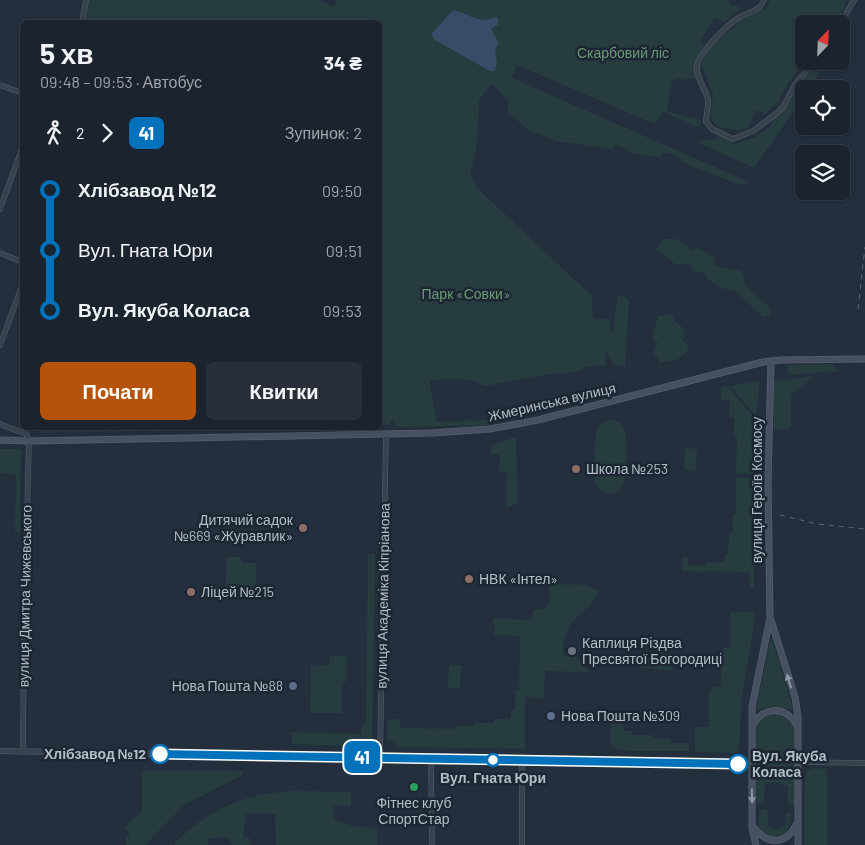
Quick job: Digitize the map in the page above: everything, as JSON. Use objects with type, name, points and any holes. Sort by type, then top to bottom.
[{"type":"main road","name":"Жмеринська вулиця","points":[[0,440],[432,433],[501,428],[637,395],[736,368],[771,361],[865,359]]},
{"type":"main road","name":"вулиця Героїв Космосу","points":[[756,845],[752,827],[752,707],[770,618],[768,482],[771,361]]},
{"type":"main road","name":"вулиця Героїв Космосу","points":[[770,618],[795,697],[798,728],[798,845]]},
{"type":"main road","points":[[752,729],[756,720],[763,713],[777,710],[790,716],[798,728]]},
{"type":"main road","points":[[752,827],[764,839],[771,842],[780,842],[792,835],[798,820]]},
{"type":"street","points":[[82,20],[86,0]]},
{"type":"street","points":[[764,0],[759,9],[740,17],[708,45],[700,57],[697,65],[699,79],[708,101],[706,122],[712,129],[733,139],[753,131],[768,122],[783,107],[796,83],[807,70]]},
{"type":"street","points":[[845,15],[854,0]]},
{"type":"street","points":[[0,85],[20,93]]},
{"type":"street","points":[[0,209],[20,154]]},
{"type":"street","points":[[0,254],[20,261]]},
{"type":"street","points":[[0,345],[20,291]]},
{"type":"street","points":[[0,424],[26,434]]},
{"type":"street","points":[[26,430],[29,441]]},
{"type":"street","name":"вулиця Академіка Кіпріанова","points":[[380,758],[386,434]]},
{"type":"street","name":"вулиця Дмитра Чижевського","points":[[23,751],[29,441]]},
{"type":"street","points":[[0,751],[751,765]]},
{"type":"street","points":[[431,759],[432,845]]},
{"type":"street","points":[[522,760],[522,845]]},
{"type":"street","points":[[798,762],[865,763]]},
{"type":"green space","points":[[88,0],[319,0],[334,7],[337,0],[730,0],[729,3],[743,9],[734,13],[725,22],[714,18],[700,42],[704,44],[695,65],[697,79],[687,78],[686,80],[676,78],[672,82],[667,109],[669,112],[703,121],[697,127],[662,111],[656,124],[650,122],[517,65],[512,78],[749,182],[740,185],[688,165],[672,154],[663,152],[660,158],[632,153],[616,144],[611,149],[556,141],[527,129],[507,111],[509,102],[492,83],[479,100],[477,144],[470,175],[477,188],[592,296],[593,318],[610,320],[610,332],[613,331],[618,294],[629,300],[625,366],[613,365],[606,350],[605,365],[583,367],[582,370],[556,375],[555,373],[485,386],[475,381],[464,379],[429,380],[437,422],[488,420],[489,425],[396,427],[394,420],[389,425],[382,425],[382,20],[85,20]]},
{"type":"green space","points":[[770,0],[847,0],[841,15],[795,15],[795,70],[799,70],[787,84],[778,102],[765,114],[756,110],[748,128],[735,130],[715,125],[711,116],[713,94],[701,64],[709,47],[744,19],[766,8]]},
{"type":"green space","points":[[811,70],[822,70],[815,80],[803,80]]},
{"type":"green space","points":[[795,90],[795,109],[754,168],[697,142],[703,139],[712,141],[720,136],[732,141],[734,144],[749,140],[771,126],[771,118],[773,119],[784,108]]},
{"type":"green space","points":[[663,239],[678,239],[691,250],[698,248],[714,257],[715,266],[742,271],[746,286],[772,310],[770,316],[763,317],[734,290],[720,288],[708,279],[703,272],[696,273],[690,264],[675,264],[656,249]]},
{"type":"green space","points":[[673,314],[674,321],[686,330],[682,341],[686,342],[689,350],[677,360],[659,363],[659,358],[653,354],[658,343],[652,339],[658,316]]},
{"type":"green space","points":[[832,364],[839,371],[789,375],[787,365]]},
{"type":"green space","points":[[814,376],[791,395],[791,427],[787,430],[774,430],[772,381]]},
{"type":"green space","points":[[760,381],[756,416],[730,386]]},
{"type":"green space","points":[[728,386],[755,419],[755,474],[736,473],[737,437],[734,436],[734,417],[729,417],[730,400],[721,400],[721,387]]},
{"type":"green space","points":[[609,420],[618,422],[624,428],[626,435],[626,471],[621,488],[615,493],[607,493],[600,490],[594,473],[597,429],[600,424]]},
{"type":"green space","points":[[40,430],[155,430],[155,431],[39,433]]},
{"type":"green space","points":[[276,430],[312,430],[277,431]]},
{"type":"green space","points":[[516,437],[518,503],[506,508],[507,472],[499,471],[500,454],[491,454],[491,445]]},
{"type":"green space","points":[[685,448],[697,449],[696,471],[684,470]]},
{"type":"green space","points":[[0,449],[20,449],[21,452],[20,532],[15,532],[16,474],[0,473]]},
{"type":"green space","points":[[736,478],[754,478],[754,587],[750,587],[749,572],[681,571],[683,557],[688,557],[688,565],[706,566],[707,562],[724,562],[725,554],[728,554],[729,534],[732,533],[733,514],[736,514]]},
{"type":"green space","points":[[368,554],[375,554],[372,747],[292,744],[291,732],[361,734],[361,726],[366,721]]},
{"type":"green space","points":[[240,557],[243,563],[256,563],[256,593],[229,594],[226,592],[226,559]]},
{"type":"green space","points":[[549,584],[587,585],[600,592],[588,607],[570,624],[563,644],[563,655],[577,657],[589,672],[545,671],[544,698],[525,697],[525,749],[396,747],[394,742],[387,740],[387,720],[400,719],[400,728],[455,729],[455,726],[494,723],[494,719],[511,719],[511,710],[515,710],[515,691],[519,691],[520,636],[494,635],[495,624],[492,623],[494,618],[532,620],[533,610],[545,609],[550,599]]},
{"type":"green space","points":[[730,612],[755,612],[742,696],[739,750],[736,753],[695,752],[695,727],[709,727],[709,696],[712,687],[722,686],[720,656],[723,648],[731,647]]},
{"type":"green space","points":[[770,639],[772,639],[792,705],[791,710],[772,706],[756,710]]},
{"type":"green space","points":[[642,651],[673,653],[672,670],[641,668]]},
{"type":"green space","points":[[330,656],[347,656],[346,682],[342,682],[342,713],[310,713],[311,666],[329,665]]},
{"type":"green space","points":[[449,665],[461,665],[460,688],[448,688]]},
{"type":"green space","points":[[773,712],[788,718],[796,730],[796,804],[794,806],[787,804],[788,786],[776,782],[765,784],[764,803],[754,803],[753,728],[762,716]]},
{"type":"green space","points":[[610,713],[623,713],[623,731],[632,731],[632,735],[652,735],[652,738],[671,739],[671,743],[688,743],[690,751],[631,751],[616,749],[610,743]]},
{"type":"green space","points":[[812,768],[827,769],[827,845],[804,845],[805,776],[807,771]]},
{"type":"green space","points":[[142,770],[244,771],[241,776],[184,805],[145,845],[126,845],[126,837],[129,837],[129,830],[125,830],[125,827],[142,811]]},
{"type":"green space","points":[[292,791],[351,792],[351,806],[333,805],[334,819],[353,826],[377,828],[377,845],[276,845],[275,814],[246,814],[243,837],[251,839],[250,845],[232,845],[229,838],[219,837],[208,839],[208,845],[173,845],[199,822],[227,806],[258,796]]},
{"type":"green space","points":[[762,809],[766,809],[768,812],[768,825],[776,830],[785,826],[786,814],[791,812],[790,824],[785,833],[781,836],[770,837],[762,832],[759,828],[759,812]]},
{"type":"water","points":[[453,10],[484,20],[498,18],[498,25],[491,29],[499,43],[495,50],[497,64],[494,71],[490,71],[435,40],[431,34]]},
{"type":"railway","points":[[858,309],[865,247]]},
{"type":"railway","points":[[780,515],[817,524],[865,529]]},
{"type":"bus line","name":"41","points":[[160,754],[738,764]]},
{"type":"place","name":"Школа №253","points":[[576,469]]},
{"type":"place","name":"Дитячий садок №669 «Журавлик»","points":[[303,528]]},
{"type":"place","name":"НВК «Інтел»","points":[[469,579]]},
{"type":"place","name":"Ліцей №215","points":[[191,592]]},
{"type":"place","name":"Каплиця Різдва Пресвятої Богородиці","points":[[572,651]]},
{"type":"place","name":"Нова Пошта №88","points":[[293,686]]},
{"type":"place","name":"Нова Пошта №309","points":[[551,716]]},
{"type":"place","name":"Хлібзавод №12","points":[[160,754]]},
{"type":"place","name":"Вул. Гната Юри","points":[[493,760]]},
{"type":"place","name":"Вул. Якуба Коласа","points":[[738,764]]},
{"type":"place","name":"Фітнес клуб СпортСтар","points":[[414,787]]},
{"type":"park label","name":"Скарбовий ліс","points":[[623,53]]},
{"type":"park label","name":"Парк «Совки»","points":[[466,294]]}]
